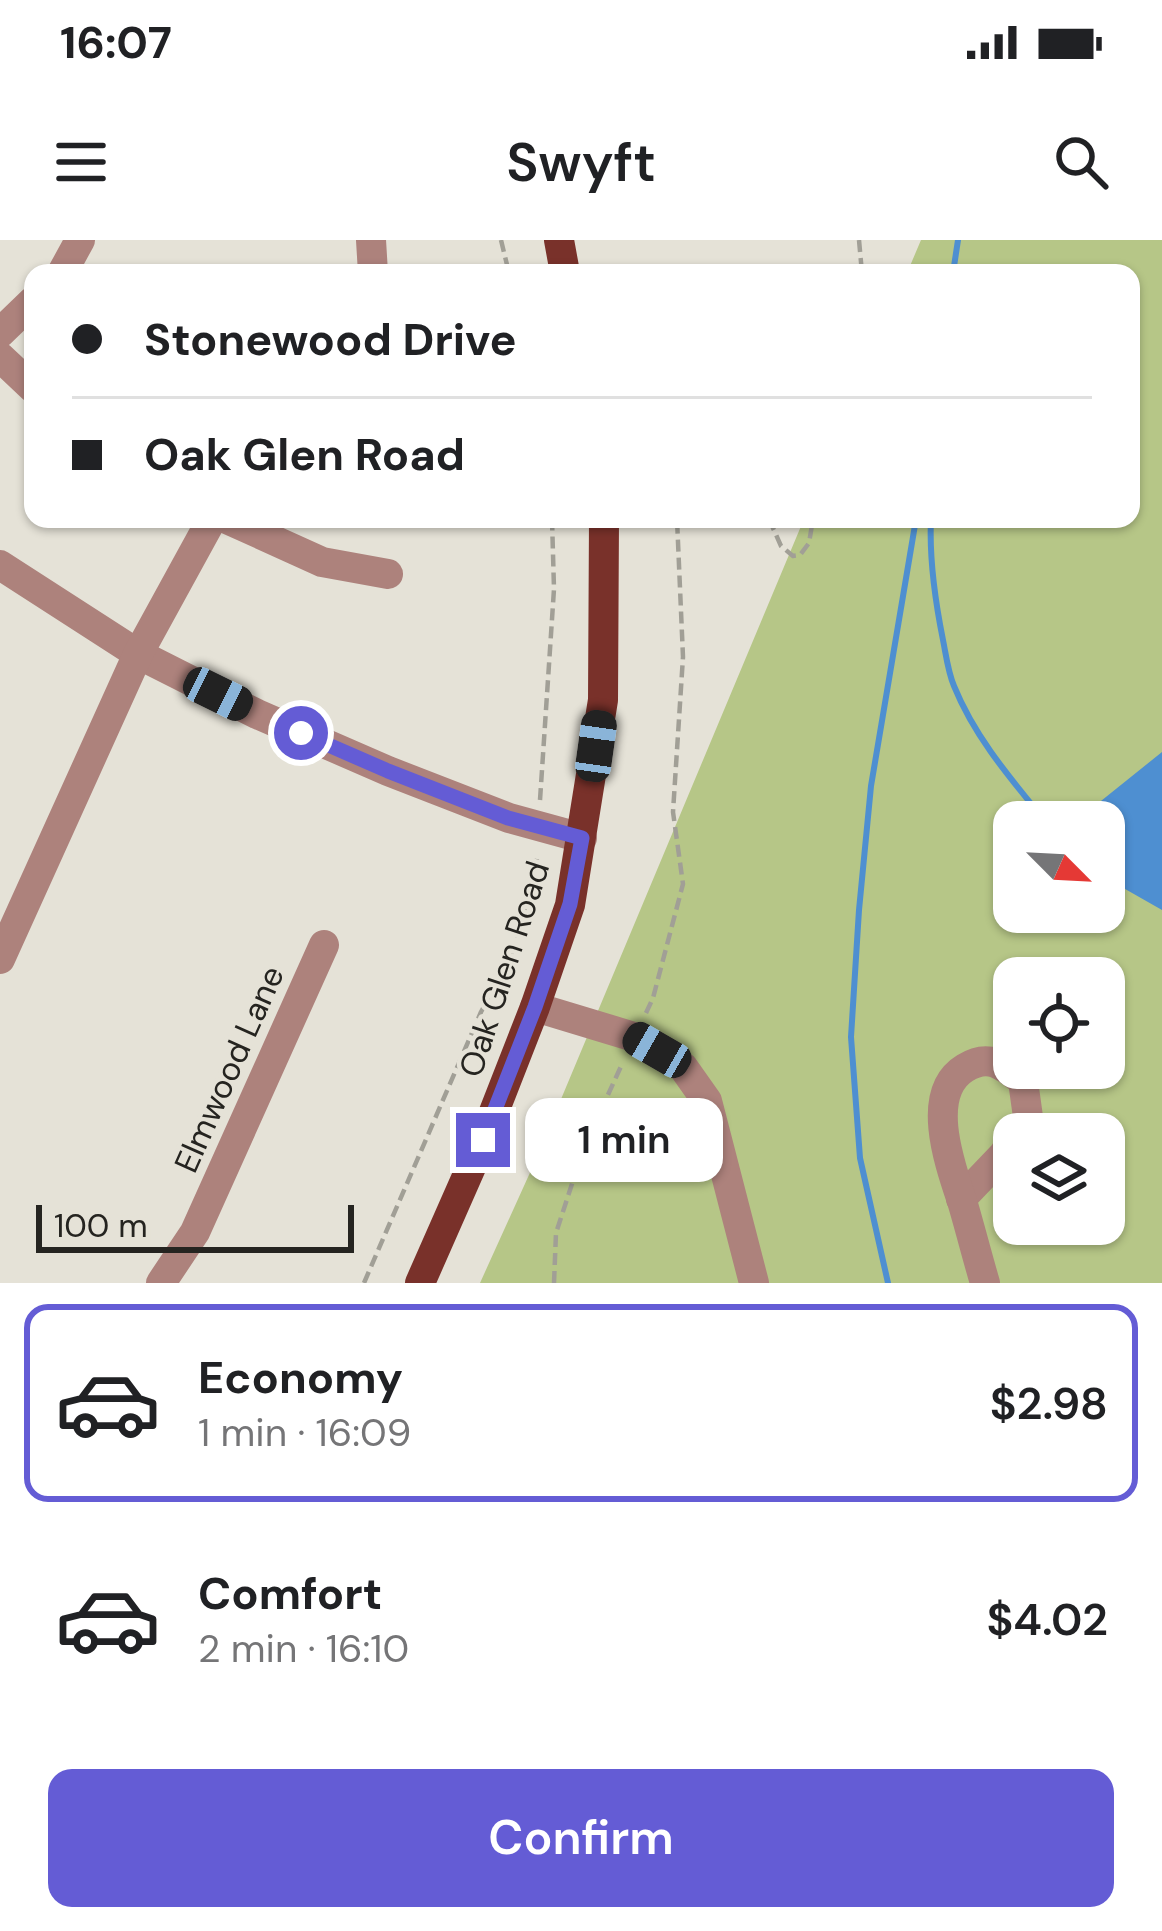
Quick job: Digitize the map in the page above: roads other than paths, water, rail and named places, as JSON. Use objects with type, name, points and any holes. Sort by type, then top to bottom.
[{"type":"main road","name":"Oak Glen Road","points":[[420,1283],[483,1140],[570,904],[603,700],[604,528]]},
{"type":"street","points":[[0,333],[24,310]]},
{"type":"street","points":[[0,357],[24,380]]},
{"type":"street","points":[[0,959],[137,654],[207,528]]},
{"type":"street","points":[[246,528],[322,562],[388,574]]},
{"type":"street","points":[[0,565],[137,654],[257,714],[508,818],[582,838]]},
{"type":"street","name":"Elmwood Lane","points":[[160,1283],[194,1232],[324,945]]},
{"type":"street","points":[[535,1007],[634,1037],[683,1067],[707,1100],[754,1283]]},
{"type":"street","points":[[985,1283],[950,1167],[944,1096],[956,1074],[975,1062],[1000,1063],[1023,1081],[1027,1113]]},
{"type":"street","points":[[961,1199],[993,1166]]},
{"type":"water","points":[[1162,752],[1162,910],[1125,889],[1125,801],[1101,801]]},
{"type":"waterway","points":[[954,264],[958,240]]},
{"type":"waterway","points":[[888,1283],[860,1158],[851,1037],[871,786],[914,528]]},
{"type":"waterway","points":[[931,528],[935,595],[952,681],[980,736],[1029,801]]}]
